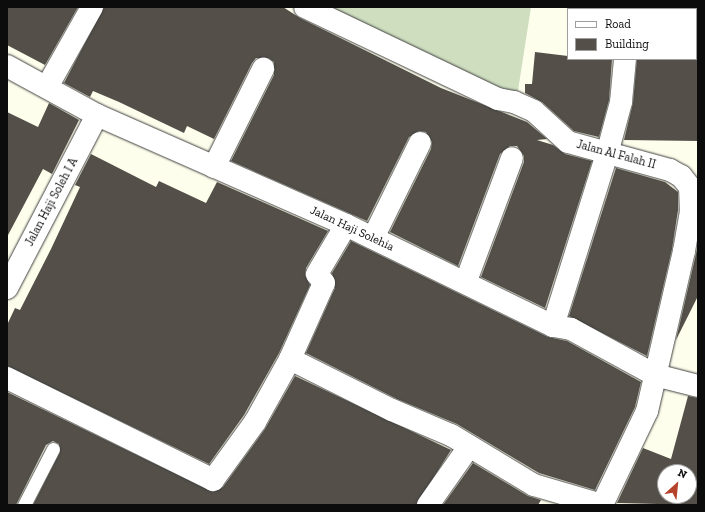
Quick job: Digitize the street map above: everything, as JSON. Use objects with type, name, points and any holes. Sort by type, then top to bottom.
[{"type":"street","points":[[47,87],[92,7]]},
{"type":"street","name":"Jalan Al Falah II","points":[[305,7],[498,99],[514,102],[534,111],[568,142],[607,154],[631,157],[689,173],[691,211],[648,411],[602,505]]},
{"type":"street","points":[[553,326],[607,154],[621,102],[625,60]]},
{"type":"street","name":"Jalan Haji Solehia","points":[[7,66],[98,116],[346,225],[466,281],[553,326],[571,329],[655,376],[698,386]]},
{"type":"street","points":[[214,167],[263,69]]},
{"type":"street","name":"Jalan Haji Soleh I A","points":[[7,288],[98,116]]},
{"type":"street","points":[[373,238],[420,143]]},
{"type":"street","points":[[466,281],[512,158]]},
{"type":"street","points":[[7,378],[213,480],[255,422],[290,359],[324,283],[317,274],[346,225]]},
{"type":"street","points":[[290,359],[392,410],[451,435],[468,448],[534,485],[602,505]]},
{"type":"street","points":[[428,505],[468,448]]},
{"type":"lane","points":[[24,505],[53,448]]},
{"type":"green space","points":[[321,7],[531,7],[517,97]]},
{"type":"building","points":[[7,7],[78,7],[45,65],[7,45]]},
{"type":"building","points":[[104,7],[283,7],[300,18],[441,88],[527,122],[547,139],[537,140],[553,145],[565,154],[592,161],[545,308],[481,277],[524,162],[524,156],[517,146],[510,146],[500,154],[458,266],[390,232],[431,149],[432,142],[426,132],[419,131],[409,137],[367,221],[231,161],[274,75],[274,62],[268,58],[256,58],[252,63],[214,139],[187,126],[184,133],[93,91],[90,97],[64,83]]},
{"type":"building","points":[[535,52],[567,56],[567,60],[612,60],[609,100],[599,137],[574,131],[542,102],[525,93],[525,84],[532,84]]},
{"type":"building","points":[[698,59],[698,141],[624,140],[633,103],[637,60]]},
{"type":"building","points":[[49,103],[79,120],[52,174],[43,169],[7,237],[7,112],[38,127]]},
{"type":"building","points":[[91,154],[156,187],[159,181],[206,203],[217,182],[328,231],[306,268],[305,275],[310,285],[279,353],[244,415],[209,464],[7,366],[7,325],[15,308],[20,310],[51,249],[80,187],[75,185]]},
{"type":"building","points":[[616,168],[665,182],[678,192],[678,210],[672,249],[647,356],[569,316]]},
{"type":"building","points":[[351,241],[548,337],[567,341],[641,382],[635,407],[595,490],[539,473],[457,424],[397,399],[306,353],[335,288],[332,273]]},
{"type":"building","points":[[698,244],[698,296],[676,340],[696,254]]},
{"type":"building","points":[[295,376],[451,450],[416,505],[33,505],[60,452],[59,444],[53,441],[46,445],[16,505],[7,505],[7,392],[213,492],[223,487],[265,429]]},
{"type":"building","points":[[688,396],[698,398],[698,505],[658,504],[697,504],[697,464],[657,464],[657,504],[617,503],[643,448],[671,459]]},
{"type":"building","points":[[473,463],[528,496],[541,500],[538,505],[443,505]]}]
